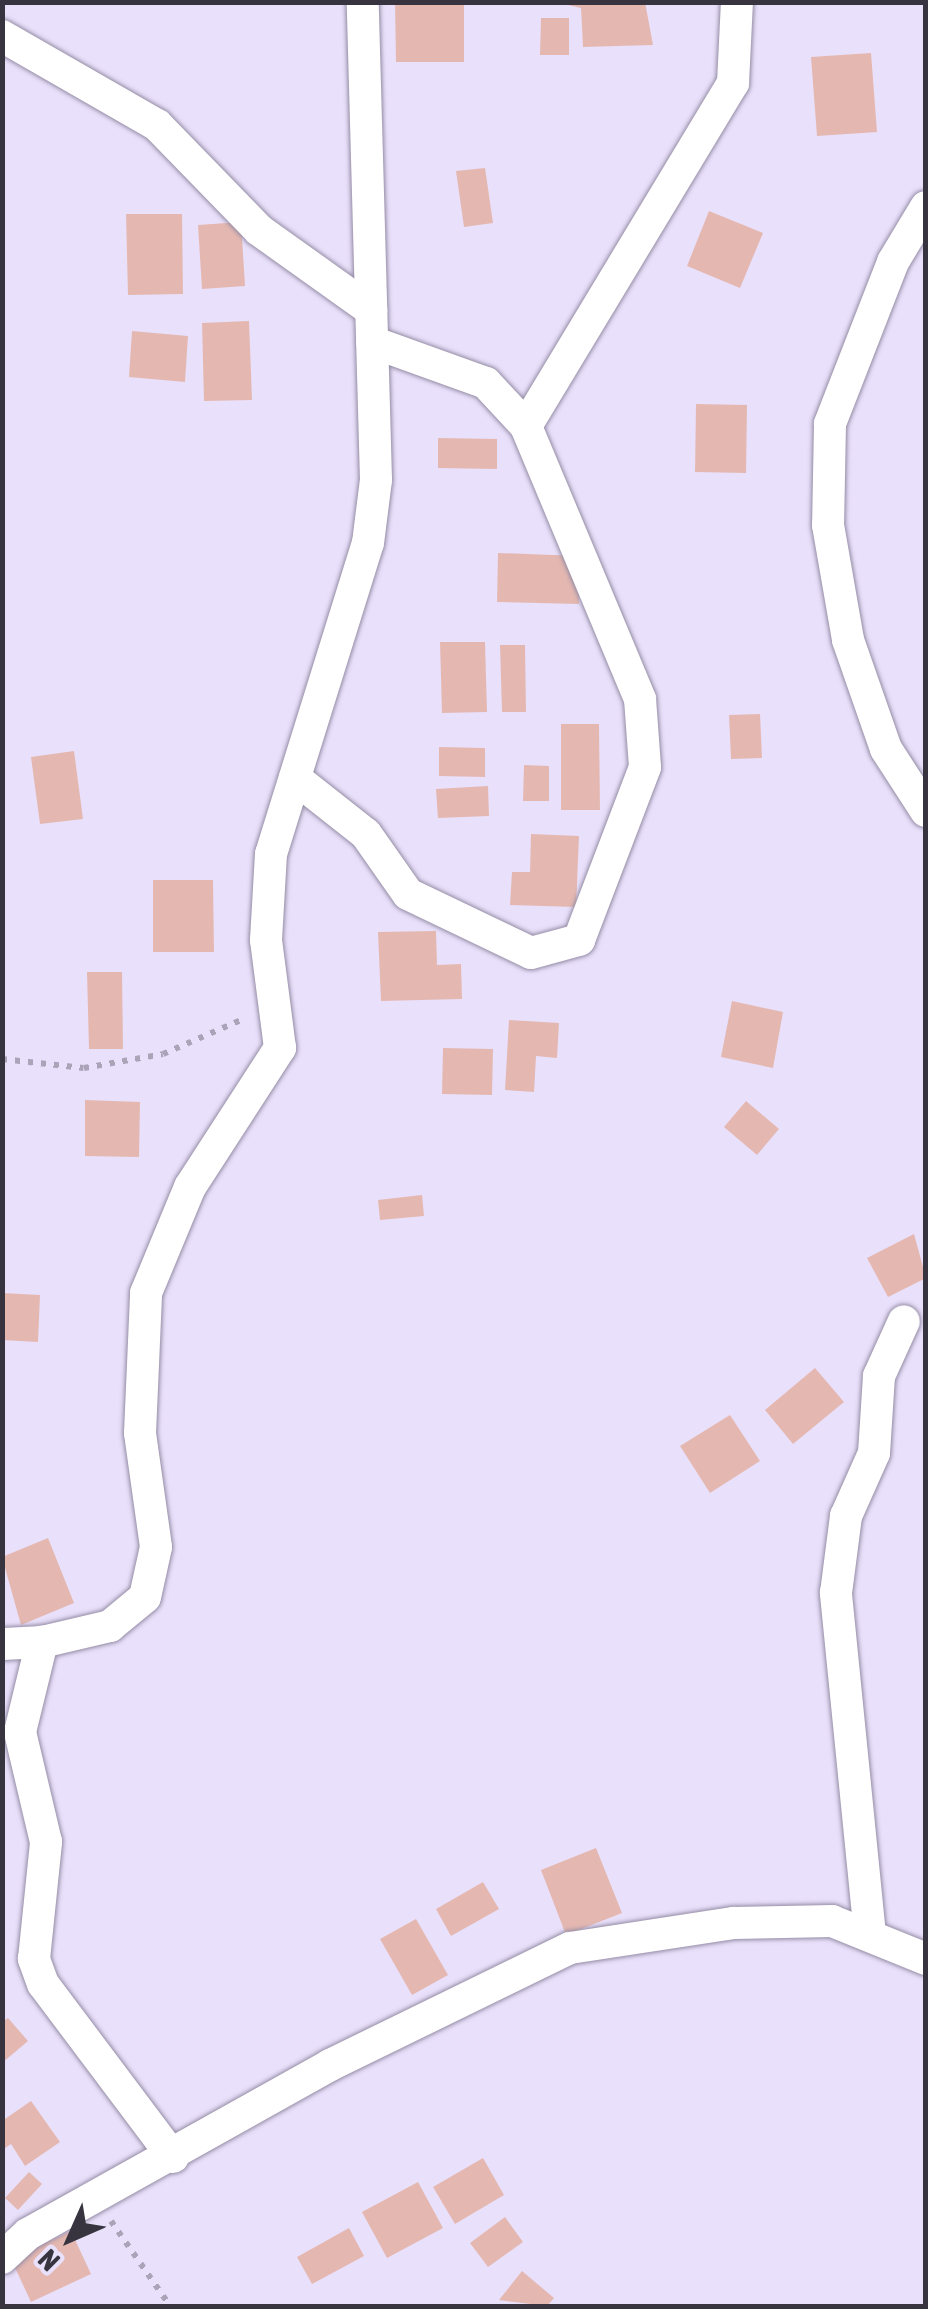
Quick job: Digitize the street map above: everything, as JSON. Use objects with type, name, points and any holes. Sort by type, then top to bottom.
[{"type":"street","points":[[2,1644],[42,1642],[110,1626],[146,1597],[156,1547],[140,1433],[146,1293],[190,1187],[270,1070],[281,1002],[265,900],[294,778],[368,543],[371,326],[363,2]]},
{"type":"street","points":[[526,426],[732,83],[737,2]]},
{"type":"street","points":[[2,36],[157,125],[259,230],[371,326],[486,383],[526,426],[586,561],[646,735],[646,767],[579,940],[531,952],[454,922],[408,894],[366,834],[294,778]]},
{"type":"street","points":[[926,207],[893,262],[830,424],[828,524],[861,676],[886,749],[926,811]]},
{"type":"street","points":[[870,1935],[836,1593],[846,1516],[874,1452],[879,1376],[904,1320]]},
{"type":"street","points":[[42,1642],[20,1732],[46,1842],[34,1959],[42,1984],[173,2158]]},
{"type":"street","points":[[2,2258],[330,2065],[570,1948],[734,1923],[832,1921],[924,1952]]},
{"type":"path","points":[[2,1059],[84,1068],[163,1054],[281,1002]]},
{"type":"path","points":[[96,2200],[170,2306]]},
{"type":"building","points":[[395,2],[464,2],[464,62],[396,62]]},
{"type":"building","points":[[555,2],[645,2],[653,45],[583,47],[581,8]]},
{"type":"building","points":[[541,18],[569,18],[569,55],[540,55]]},
{"type":"building","points":[[871,53],[877,132],[817,136],[811,57]]},
{"type":"building","points":[[485,168],[493,223],[464,227],[456,171]]},
{"type":"building","points":[[709,211],[763,233],[740,288],[687,266]]},
{"type":"building","points":[[126,214],[182,214],[183,294],[128,295]]},
{"type":"building","points":[[241,222],[245,286],[202,289],[198,225]]},
{"type":"building","points":[[249,321],[252,400],[204,401],[202,323]]},
{"type":"building","points":[[132,331],[188,336],[185,382],[129,377]]},
{"type":"building","points":[[696,404],[747,405],[746,473],[695,472]]},
{"type":"building","points":[[438,438],[497,439],[497,469],[438,468]]},
{"type":"building","points":[[498,553],[579,556],[579,604],[497,602]]},
{"type":"building","points":[[440,642],[485,642],[487,712],[442,713]]},
{"type":"building","points":[[500,645],[525,645],[526,712],[502,712]]},
{"type":"building","points":[[760,714],[762,758],[731,759],[729,715]]},
{"type":"building","points":[[561,724],[599,724],[600,810],[561,810]]},
{"type":"building","points":[[439,747],[485,748],[485,777],[439,776]]},
{"type":"building","points":[[74,751],[83,819],[40,824],[31,757]]},
{"type":"building","points":[[524,765],[549,766],[549,801],[523,801]]},
{"type":"building","points":[[488,786],[489,816],[438,818],[436,789]]},
{"type":"building","points":[[531,834],[579,836],[576,907],[510,905],[512,872],[530,872]]},
{"type":"building","points":[[153,880],[213,880],[214,952],[153,952]]},
{"type":"building","points":[[436,931],[437,965],[461,964],[462,999],[381,1001],[378,932]]},
{"type":"building","points":[[87,972],[122,972],[123,1049],[89,1049]]},
{"type":"building","points":[[732,1001],[783,1012],[773,1068],[721,1057]]},
{"type":"building","points":[[509,1020],[559,1023],[557,1058],[536,1056],[534,1092],[505,1090]]},
{"type":"building","points":[[443,1048],[493,1049],[492,1095],[442,1094]]},
{"type":"building","points":[[85,1100],[140,1102],[139,1157],[85,1156]]},
{"type":"building","points":[[746,1101],[779,1129],[757,1155],[724,1127]]},
{"type":"building","points":[[422,1195],[424,1216],[380,1220],[378,1200]]},
{"type":"building","points":[[914,1234],[926,1278],[888,1297],[867,1258]]},
{"type":"building","points":[[2,1293],[40,1295],[38,1342],[2,1340]]},
{"type":"building","points":[[815,1368],[844,1402],[793,1444],[765,1410]]},
{"type":"building","points":[[730,1415],[760,1461],[710,1493],[680,1446]]},
{"type":"building","points":[[48,1538],[74,1603],[21,1625],[2,1557]]},
{"type":"building","points":[[596,1848],[622,1913],[566,1935],[541,1870]]},
{"type":"building","points":[[483,1882],[499,1909],[451,1936],[436,1909]]},
{"type":"building","points":[[416,1919],[448,1975],[412,1995],[380,1939]]},
{"type":"building","points":[[8,2018],[28,2041],[2,2063],[2,2022]]},
{"type":"building","points":[[31,2101],[60,2142],[25,2166],[11,2144],[2,2150],[2,2121]]},
{"type":"building","points":[[483,2158],[504,2195],[455,2224],[433,2187]]},
{"type":"building","points":[[29,2172],[42,2184],[18,2210],[5,2198]]},
{"type":"building","points":[[418,2182],[443,2228],[387,2258],[362,2212]]},
{"type":"building","points":[[505,2217],[523,2242],[488,2267],[470,2243]]},
{"type":"building","points":[[349,2228],[364,2256],[312,2284],[297,2257]]},
{"type":"building","points":[[71,2231],[91,2274],[31,2302],[11,2259]]},
{"type":"building","points":[[522,2271],[554,2298],[547,2306],[499,2300]]}]
